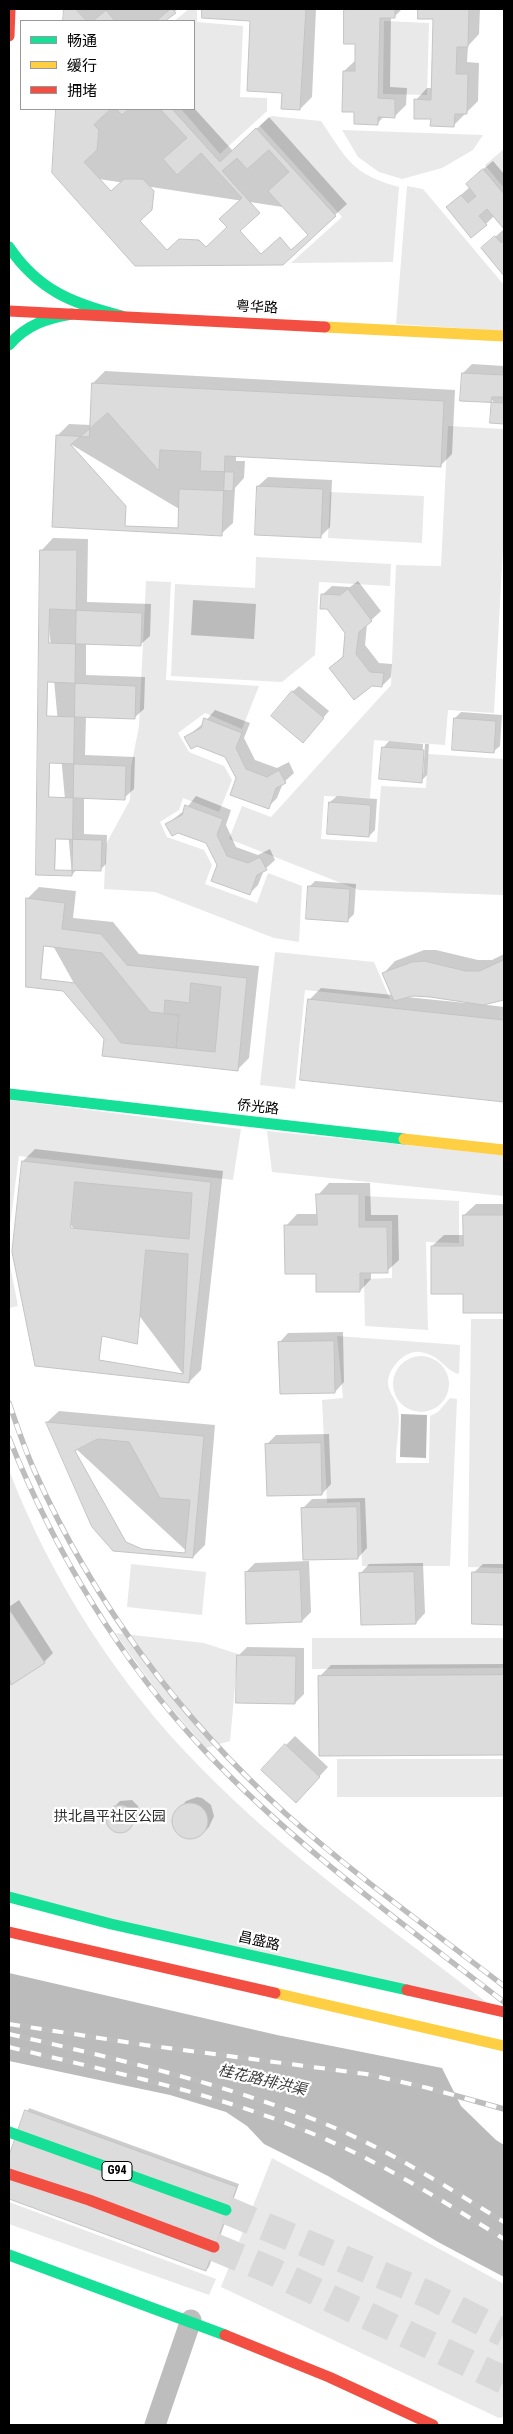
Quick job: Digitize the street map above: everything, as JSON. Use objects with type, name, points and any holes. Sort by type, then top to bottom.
[{"type":"main road","points":[[9,36],[10,9]]},
{"type":"main road","points":[[9,247],[23,268],[55,294],[94,310],[122,316]]},
{"type":"main road","name":"粤华路","points":[[9,311],[504,336]]},
{"type":"main road","points":[[9,345],[24,329],[38,321],[72,314]]},
{"type":"main road","name":"侨光路","points":[[9,1094],[504,1150]]},
{"type":"main road","name":"昌盛路","points":[[9,1897],[112,1924],[504,2012]]},
{"type":"main road","points":[[9,1932],[504,2046]]},
{"type":"main road","name":"G94","points":[[9,2132],[226,2210]]},
{"type":"main road","points":[[9,2174],[89,2200],[214,2247]]},
{"type":"main road","points":[[9,2254],[191,2320],[310,2369],[433,2425]]},
{"type":"street","points":[[155,2425],[191,2320]]},
{"type":"green space","points":[[189,9],[197,9],[197,22],[243,26],[240,97],[267,98],[267,111],[220,154],[182,110],[195,110],[195,20],[175,20]]},
{"type":"green space","points":[[384,21],[429,23],[427,95],[383,94]]},
{"type":"green space","points":[[271,116],[321,121],[344,155],[360,170],[370,177],[399,187],[393,262],[291,263],[342,217],[260,126]]},
{"type":"green space","points":[[342,130],[483,135],[473,150],[442,168],[402,179],[379,172],[358,157]]},
{"type":"green space","points":[[504,149],[504,188],[485,165]]},
{"type":"green space","points":[[407,186],[423,189],[504,285],[504,331],[396,324]]},
{"type":"green space","points":[[448,426],[504,429],[504,529],[494,713],[448,710],[445,745],[374,740],[370,798],[324,796],[321,839],[377,842],[381,786],[426,788],[428,754],[504,759],[504,895],[359,890],[229,839],[242,806],[271,817],[391,685],[396,565],[441,566]]},
{"type":"green space","points":[[330,492],[424,496],[422,543],[328,538]]},
{"type":"green space","points":[[256,557],[391,564],[390,586],[319,582],[315,655],[282,682],[171,676],[175,584],[255,588]]},
{"type":"green space","points":[[146,581],[171,582],[166,680],[259,686],[242,729],[205,713],[178,733],[189,752],[224,766],[232,780],[219,812],[183,798],[179,810],[160,822],[167,837],[204,850],[212,865],[205,884],[257,903],[268,873],[302,886],[299,942],[274,938],[155,892],[104,889],[106,844],[130,800],[131,767],[139,726]]},
{"type":"green space","points":[[275,952],[374,962],[390,999],[305,990],[295,1089],[260,1085]]},
{"type":"green space","points":[[9,1100],[241,1129],[233,1180],[19,1156],[9,1233]]},
{"type":"green space","points":[[267,1131],[504,1155],[504,1196],[272,1172]]},
{"type":"green space","points":[[365,1196],[459,1201],[459,1243],[426,1242],[428,1330],[365,1326],[364,1279],[392,1278],[392,1221],[365,1221]]},
{"type":"green space","points":[[9,1260],[18,1306],[9,1308]]},
{"type":"green space","points":[[471,1319],[504,1319],[504,1568],[468,1567]]},
{"type":"green space","points":[[337,1336],[460,1345],[459,1374],[450,1370],[433,1356],[414,1352],[403,1357],[398,1362],[388,1378],[390,1391],[397,1406],[399,1416],[396,1463],[429,1463],[430,1416],[438,1412],[450,1398],[457,1399],[450,1566],[362,1566],[360,1502],[327,1503],[322,1400],[343,1398]]},
{"type":"green space","points":[[415,1356],[427,1356],[441,1364],[449,1378],[447,1395],[441,1404],[427,1412],[415,1412],[405,1407],[398,1400],[393,1390],[393,1378],[398,1368],[405,1361]]},
{"type":"green space","name":"拱北昌平社区公园","points":[[9,1470],[45,1550],[89,1628],[114,1665],[169,1734],[199,1766],[268,1831],[342,1892],[494,2008],[9,1897]]},
{"type":"green space","points":[[131,1564],[206,1572],[202,1615],[127,1607]]},
{"type":"green space","points":[[115,1633],[204,1643],[238,1654],[230,1741],[206,1748],[160,1695]]},
{"type":"green space","points":[[312,1638],[504,1638],[504,1668],[312,1669]]},
{"type":"green space","points":[[337,1759],[504,1759],[504,1797],[337,1797]]},
{"type":"green space","points":[[272,2158],[504,2284],[504,2417],[499,2418],[221,2287]]},
{"type":"green space","points":[[9,2202],[216,2279],[209,2295],[9,2224]]},
{"type":"water","points":[[193,600],[256,604],[254,639],[191,635]]},
{"type":"water","points":[[401,1414],[427,1415],[426,1458],[400,1457]]},
{"type":"water","name":"桂花路排洪渠","points":[[9,1973],[277,2035],[442,2068],[461,2106],[496,2140],[504,2145],[504,2277],[438,2242],[328,2176],[264,2144],[247,2126],[226,2112],[170,2095],[9,2061]]},
{"type":"building","points":[[64,9],[172,9],[176,13],[166,20],[63,20]]},
{"type":"building","points":[[76,9],[169,10],[157,20],[114,20],[106,10],[94,20],[86,20]]},
{"type":"building","points":[[202,9],[306,9],[300,110],[281,109],[282,93],[247,91],[250,21],[202,18]]},
{"type":"building","points":[[344,9],[395,9],[395,18],[380,18],[378,98],[395,99],[395,118],[378,117],[378,125],[354,124],[354,112],[342,112],[343,71],[355,71],[355,44],[344,44]]},
{"type":"building","points":[[418,9],[469,9],[468,47],[457,47],[456,74],[468,74],[467,114],[455,114],[454,127],[430,126],[431,119],[414,119],[414,99],[431,100],[433,19],[418,19]]},
{"type":"building","points":[[56,110],[173,110],[220,162],[256,128],[336,216],[283,265],[135,266],[52,173]]},
{"type":"building","points":[[110,110],[117,110],[122,115],[128,110],[161,110],[187,138],[163,159],[177,175],[201,153],[242,198],[219,219],[227,227],[206,247],[199,240],[179,239],[167,250],[140,221],[152,210],[154,191],[143,179],[124,179],[111,191],[84,162],[97,150],[99,130],[94,125]]},
{"type":"building","points":[[269,150],[289,172],[268,191],[308,235],[291,250],[280,237],[261,254],[240,231],[260,213],[222,171],[237,158],[247,169]]},
{"type":"building","points":[[483,169],[504,194],[504,229],[487,209],[479,216],[487,225],[471,238],[446,207],[461,195],[468,203],[476,196],[466,184]]},
{"type":"building","points":[[495,236],[501,243],[504,240],[504,276],[481,248]]},
{"type":"building","points":[[462,373],[504,375],[504,403],[460,401]]},
{"type":"building","points":[[92,383],[444,401],[441,467],[225,456],[222,536],[52,527],[56,435],[89,437]]},
{"type":"building","points":[[492,397],[504,397],[504,424],[490,423]]},
{"type":"building","points":[[108,413],[159,471],[160,450],[201,452],[200,471],[234,472],[233,491],[179,489],[178,528],[125,526],[126,506],[71,445]]},
{"type":"building","points":[[257,486],[323,489],[321,538],[255,535]]},
{"type":"building","points":[[40,550],[77,550],[72,876],[36,875]]},
{"type":"building","points":[[348,589],[372,621],[359,632],[356,654],[370,672],[384,673],[382,687],[372,686],[354,700],[329,668],[343,657],[345,633],[327,609],[320,609],[321,594],[340,595]]},
{"type":"building","points":[[50,609],[142,613],[141,646],[49,643]]},
{"type":"building","points":[[48,682],[136,686],[135,719],[47,716]]},
{"type":"building","points":[[292,691],[324,718],[303,743],[271,716]]},
{"type":"building","points":[[204,718],[242,733],[236,748],[246,769],[267,777],[279,770],[286,783],[276,788],[269,809],[230,795],[236,778],[225,757],[197,746],[191,749],[184,737],[201,728]]},
{"type":"building","points":[[454,718],[496,721],[494,753],[452,750]]},
{"type":"building","points":[[382,747],[424,750],[422,783],[379,779]]},
{"type":"building","points":[[50,763],[126,766],[125,800],[49,797]]},
{"type":"building","points":[[329,802],[371,805],[369,837],[327,834]]},
{"type":"building","points":[[185,805],[223,819],[217,835],[227,856],[248,863],[260,857],[267,870],[257,875],[250,895],[211,881],[217,865],[206,843],[178,833],[172,836],[165,824],[182,815]]},
{"type":"building","points":[[56,839],[102,840],[101,871],[55,870]]},
{"type":"building","points":[[308,886],[350,889],[348,922],[306,919]]},
{"type":"building","points":[[26,898],[65,903],[62,929],[101,934],[127,965],[247,978],[238,1071],[102,1056],[104,1039],[63,991],[26,987]]},
{"type":"building","points":[[44,946],[102,953],[150,1012],[179,1015],[176,1048],[121,1043],[75,983],[41,979]]},
{"type":"building","points":[[504,960],[504,1000],[483,1005],[413,996],[394,1001],[382,973],[412,962],[424,961],[466,971],[479,971]]},
{"type":"building","points":[[191,983],[221,987],[215,1052],[176,1048],[179,1015],[164,1014],[165,1000],[189,1003]]},
{"type":"building","points":[[308,999],[504,1020],[504,1102],[300,1080]]},
{"type":"building","points":[[22,1161],[211,1182],[189,1383],[35,1366],[12,1252]]},
{"type":"building","points":[[75,1182],[192,1193],[189,1239],[71,1228]]},
{"type":"building","points":[[316,1194],[359,1194],[359,1227],[387,1227],[388,1273],[360,1273],[360,1292],[316,1292],[316,1274],[285,1274],[284,1225],[317,1225]]},
{"type":"building","points":[[463,1215],[504,1215],[504,1313],[463,1313],[463,1294],[431,1294],[431,1246],[463,1246]]},
{"type":"building","points":[[146,1250],[188,1254],[183,1374],[99,1360],[102,1336],[137,1344]]},
{"type":"building","points":[[334,1341],[335,1393],[280,1394],[278,1342]]},
{"type":"building","points":[[46,1422],[204,1436],[193,1558],[113,1551],[92,1527]]},
{"type":"building","points":[[98,1439],[129,1442],[160,1498],[190,1500],[185,1553],[142,1549],[126,1542],[75,1451]]},
{"type":"building","points":[[321,1443],[322,1495],[267,1496],[265,1444]]},
{"type":"building","points":[[357,1507],[358,1559],[303,1560],[301,1508]]},
{"type":"building","points":[[300,1570],[302,1622],[246,1624],[245,1572]]},
{"type":"building","points":[[414,1572],[416,1624],[361,1625],[359,1573]]},
{"type":"building","points":[[472,1572],[504,1573],[504,1625],[472,1624]]},
{"type":"building","points":[[9,1609],[45,1663],[11,1685],[9,1678]]},
{"type":"building","points":[[237,1655],[296,1656],[295,1704],[236,1703]]},
{"type":"building","points":[[504,1675],[504,1755],[319,1756],[318,1676]]},
{"type":"building","points":[[285,1744],[320,1777],[296,1803],[261,1770]]},
{"type":"building","points":[[190,1803],[197,1804],[203,1808],[207,1814],[207,1828],[203,1834],[197,1838],[190,1839],[183,1838],[177,1834],[173,1828],[172,1821],[173,1814],[177,1808],[183,1804]]},
{"type":"building","points":[[120,1805],[130,1809],[134,1819],[130,1829],[120,1833],[110,1829],[106,1819],[110,1809]]},
{"type":"building","points":[[25,2110],[237,2187],[206,2271],[9,2199],[9,2156]]},
{"type":"tunnel","points":[[226,2210],[429,2295],[504,2333]]},
{"type":"tunnel","points":[[214,2247],[272,2271],[504,2380]]},
{"type":"railway","points":[[9,1403],[35,1472],[58,1520],[84,1567],[112,1612],[176,1698],[247,1777],[312,1837],[504,1986]]},
{"type":"railway","points":[[9,1438],[27,1481],[69,1564],[118,1643],[174,1717],[240,1786],[312,1851],[388,1913],[504,2002]]},
{"type":"railway","points":[[9,2024],[145,2045],[366,2074],[428,2088],[504,2109]]},
{"type":"railway","points":[[9,2034],[204,2083],[242,2094],[318,2121],[390,2155],[504,2222]]},
{"type":"railway","points":[[9,2047],[120,2073],[193,2093],[301,2129],[379,2165],[504,2239]]},
{"type":"traffic: fast","points":[[9,247],[32,274],[58,293],[88,306],[122,316]]},
{"type":"traffic: fast","points":[[9,345],[30,327],[54,318],[72,314]]},
{"type":"traffic: fast","points":[[9,1094],[404,1139]]},
{"type":"traffic: fast","points":[[9,1897],[111,1924],[407,1990]]},
{"type":"traffic: fast","points":[[9,2132],[226,2210]]},
{"type":"traffic: fast","points":[[9,2255],[225,2335]]},
{"type":"traffic: slow","points":[[325,327],[504,336]]},
{"type":"traffic: slow","points":[[404,1139],[504,1150]]},
{"type":"traffic: slow","points":[[275,1993],[504,2046]]},
{"type":"traffic: jam","points":[[9,36],[10,9]]},
{"type":"traffic: jam","points":[[9,311],[325,327]]},
{"type":"traffic: jam","points":[[9,1932],[275,1993]]},
{"type":"traffic: jam","points":[[407,1990],[504,2012]]},
{"type":"traffic: jam","points":[[9,2174],[89,2200],[214,2247]]},
{"type":"traffic: jam","points":[[225,2335],[329,2377],[433,2425]]}]
